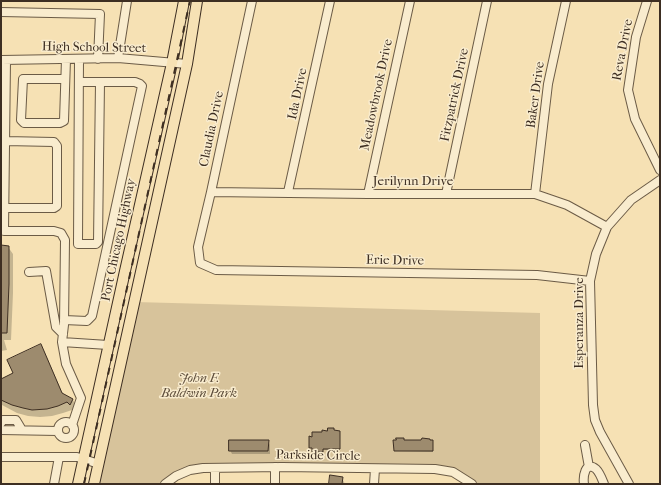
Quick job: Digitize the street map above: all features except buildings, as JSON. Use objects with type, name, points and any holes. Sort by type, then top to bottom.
[{"type":"main road","name":"Port Chicago Highway","points":[[78,484],[172,63],[184,1]]},
{"type":"main road","points":[[94,484],[187,64],[197,1]]},
{"type":"main road","points":[[108,345],[123,350]]},
{"type":"street","points":[[118,58],[127,1]]},
{"type":"street","name":"Claudia Drive","points":[[200,263],[198,247],[252,1]]},
{"type":"street","name":"Ida Drive","points":[[288,192],[330,1]]},
{"type":"street","name":"Meadowbrook Drive","points":[[368,194],[410,1]]},
{"type":"street","name":"Fitzpatrick Drive","points":[[446,194],[488,1]]},
{"type":"street","name":"Baker Drive","points":[[535,194],[548,84],[566,1]]},
{"type":"street","name":"Reva Drive","points":[[647,1],[636,37],[628,90],[635,119],[660,170]]},
{"type":"street","points":[[1,12],[100,14],[98,59]]},
{"type":"street","name":"High School Street","points":[[4,60],[118,58],[187,64]]},
{"type":"street","points":[[65,79],[23,79],[21,120],[24,123],[64,121],[66,59]]},
{"type":"street","points":[[79,59],[78,244],[96,244],[98,242],[100,82]]},
{"type":"street","points":[[1,430],[58,432],[63,437],[68,438],[73,432],[72,425],[81,398],[66,364],[62,338],[64,320],[65,240],[61,233],[54,231],[4,231],[4,60]]},
{"type":"street","points":[[64,320],[87,320],[92,316],[142,86],[135,82],[80,82]]},
{"type":"street","points":[[4,208],[54,208],[58,203],[57,146],[54,142],[5,141]]},
{"type":"street","name":"Esperanza Drive","points":[[628,484],[595,420],[593,405],[590,281],[596,254],[607,227],[631,200],[660,180]]},
{"type":"street","name":"Jerilynn Drive","points":[[211,192],[535,194],[567,205],[607,227]]},
{"type":"street","name":"Erie Drive","points":[[200,263],[216,270],[537,275],[590,281]]},
{"type":"street","points":[[29,272],[46,271],[56,327],[62,338]]},
{"type":"street","points":[[62,338],[108,345]]},
{"type":"street","points":[[1,423],[3,420],[16,420],[22,430]]},
{"type":"street","points":[[58,432],[59,427],[62,424],[67,423],[72,425]]},
{"type":"street","points":[[585,445],[589,467]]},
{"type":"street","points":[[1,457],[77,457],[99,464]]},
{"type":"street","points":[[54,484],[59,457]]},
{"type":"street","points":[[275,467],[275,484]]},
{"type":"street","name":"Parkside Circle","points":[[165,484],[176,476],[190,470],[203,468],[275,467],[435,469],[453,472],[472,484]]},
{"type":"street","points":[[584,484],[584,472],[586,468],[589,467]]},
{"type":"street","points":[[589,467],[597,470],[604,484]]},
{"type":"street","points":[[214,468],[215,484]]},
{"type":"street","points":[[374,484],[375,469]]},
{"type":"green space","name":"John F. Baldwin Park","points":[[135,302],[540,313],[540,484],[472,484],[453,472],[203,468],[165,484],[94,484]]},
{"type":"railway","points":[[84,484],[190,1]]}]
